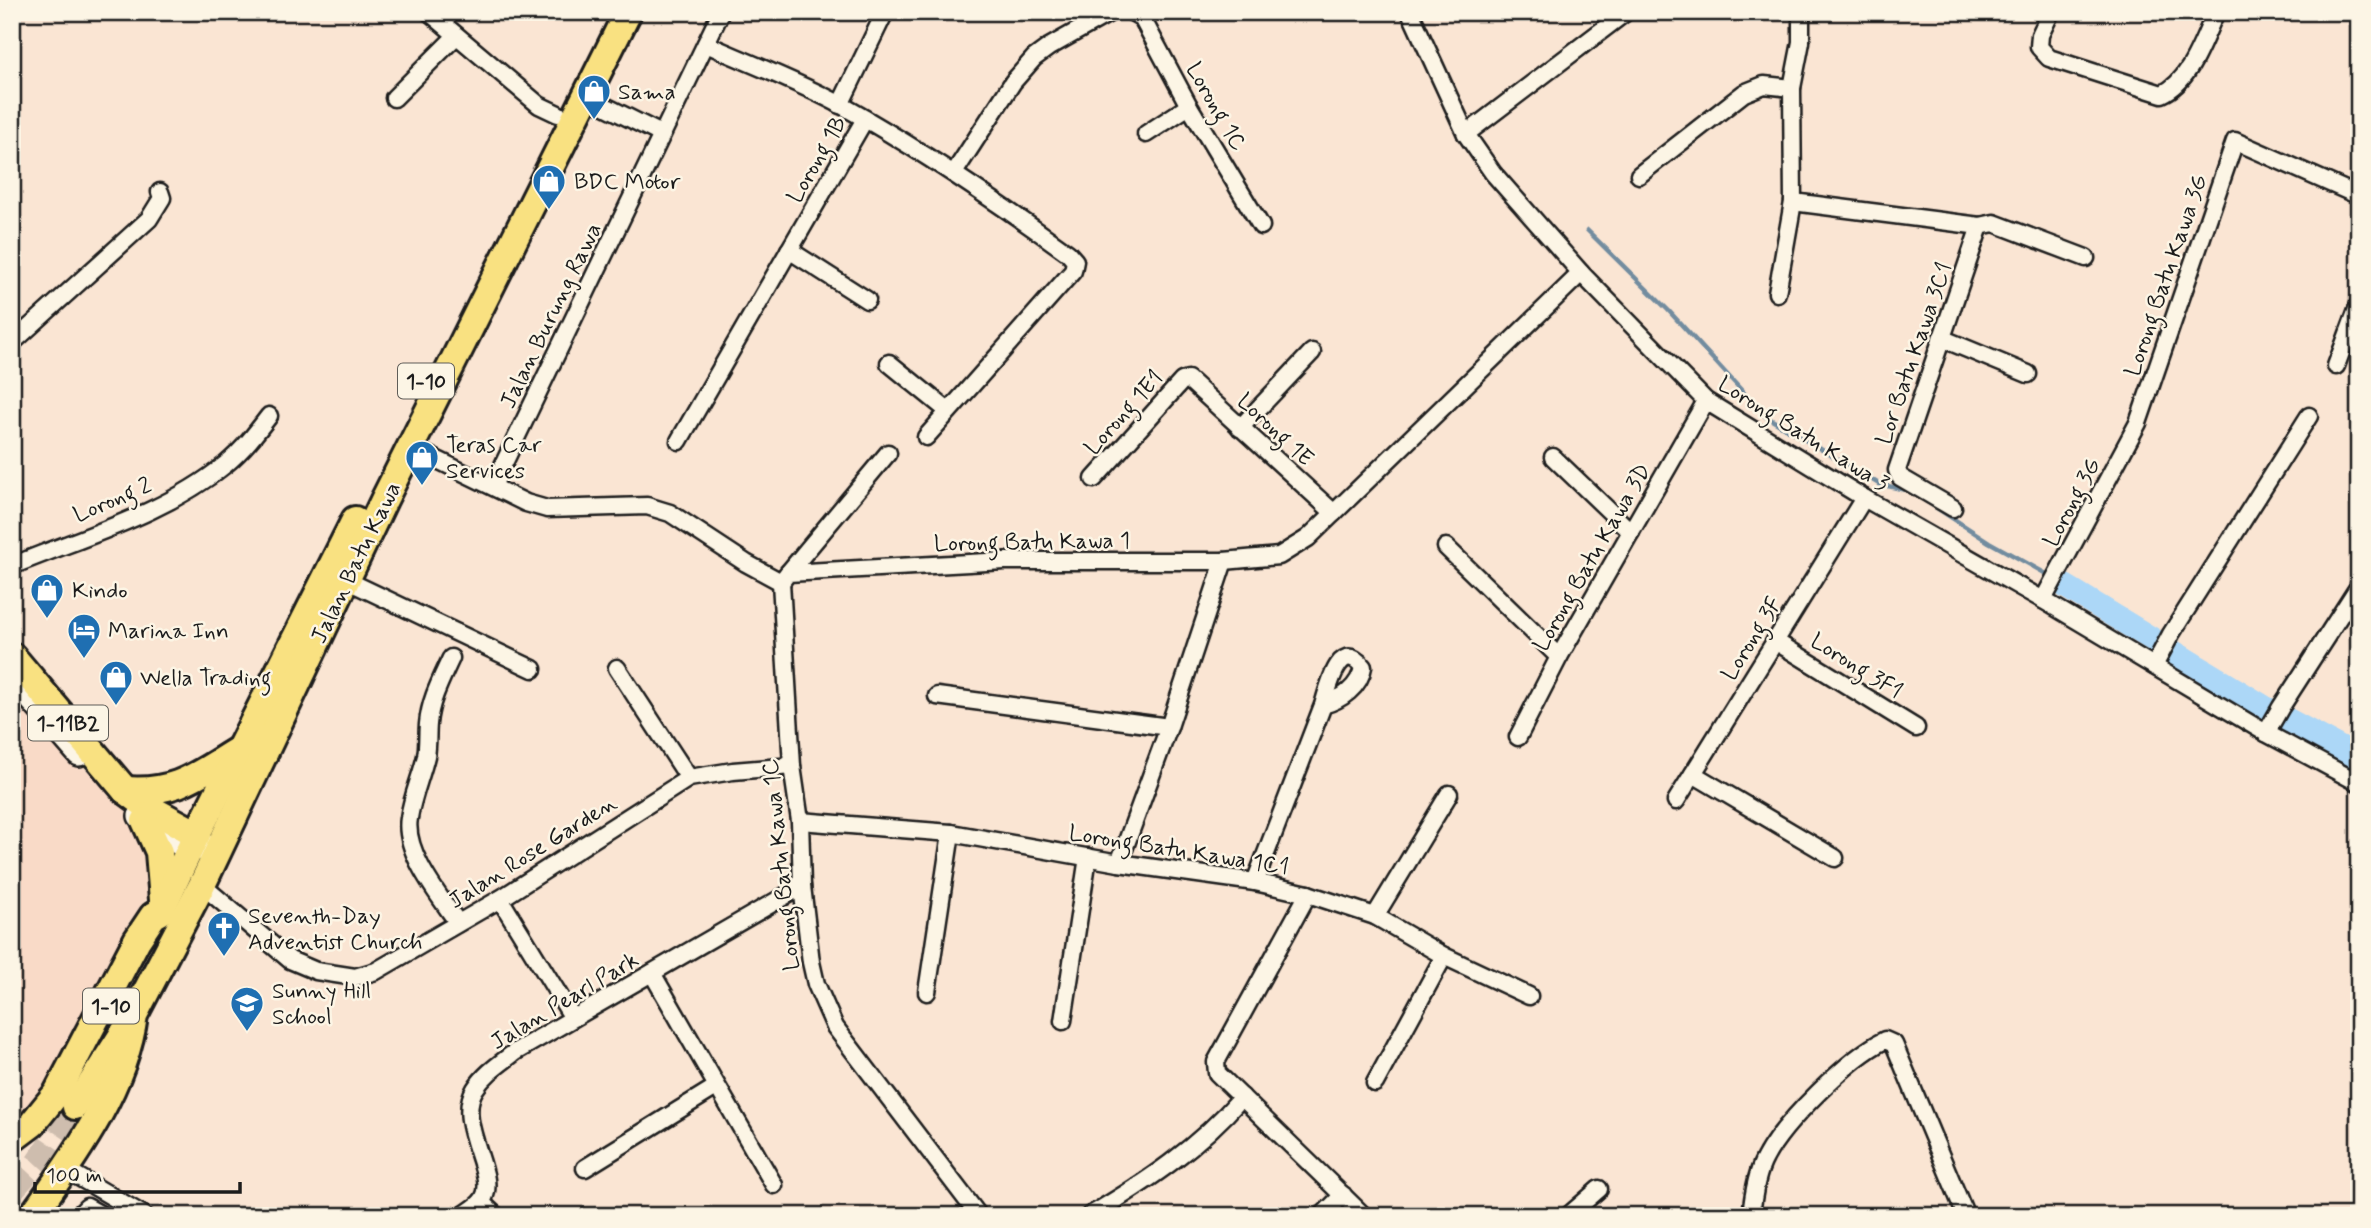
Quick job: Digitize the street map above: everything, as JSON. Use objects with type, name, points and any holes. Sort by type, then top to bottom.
[{"type":"highway","name":"Jalan Batu Kawa","points":[[134,1015],[202,885],[205,847],[240,749],[609,12]]},
{"type":"highway","name":"Jalan Batu Kawa","points":[[159,911],[205,847],[346,580],[628,12]]},
{"type":"highway","name":"1-11B2","points":[[12,656],[125,790],[205,847]]},
{"type":"highway","points":[[125,790],[147,792],[166,789],[205,772],[240,749]]},
{"type":"highway","points":[[12,1139],[32,1124],[57,1093],[137,940],[159,911],[159,852],[145,821]]},
{"type":"highway","points":[[32,1216],[65,1169],[115,1083],[131,1038],[134,1015]]},
{"type":"main road","points":[[12,677],[111,790],[145,821],[205,847]]},
{"type":"main road","name":"Jalan Batu Kawa","points":[[134,1015],[69,1104],[159,911]]},
{"type":"street","points":[[429,12],[539,105],[558,114]]},
{"type":"street","name":"Jalan Burung Rawa","points":[[493,486],[721,12]]},
{"type":"street","points":[[840,105],[885,12]]},
{"type":"street","points":[[954,173],[1013,82],[1034,58],[1111,12]]},
{"type":"street","name":"Lorong 1C","points":[[1132,12],[1142,18],[1189,106],[1261,226]]},
{"type":"street","name":"Lorong Batu Kawa 3","points":[[1410,12],[1466,134],[1493,173],[1581,274],[1706,401],[1864,498],[2047,594],[2157,660],[2273,720],[2359,783]]},
{"type":"street","points":[[1466,134],[1626,12]]},
{"type":"street","points":[[1777,293],[1793,202],[1792,88],[1801,42],[1801,12]]},
{"type":"street","points":[[2051,12],[2039,35],[2039,47],[2049,58],[2162,93],[2175,88],[2186,73],[2216,12]]},
{"type":"street","points":[[394,98],[456,36]]},
{"type":"street","points":[[706,44],[840,105],[864,119]]},
{"type":"street","points":[[1639,175],[1744,93],[1764,85],[1792,88]]},
{"type":"street","points":[[587,97],[661,134]]},
{"type":"street","points":[[1146,134],[1189,106]]},
{"type":"street","name":"Lorong 1B","points":[[679,441],[864,119],[954,173],[1059,246],[1075,261],[1073,271],[948,411]]},
{"type":"street","name":"Lorong Batu Kawa 3G","points":[[2138,423],[2235,141],[2359,196]]},
{"type":"street","points":[[12,343],[149,219],[162,198],[160,192]]},
{"type":"street","points":[[1793,202],[1980,226],[1994,223],[2085,258]]},
{"type":"street","name":"Lor Batu Kawa 3C1","points":[[1953,508],[1900,477],[1897,470],[1980,226]]},
{"type":"street","points":[[789,250],[867,300]]},
{"type":"street","name":"Lorong Batu Kawa 1","points":[[785,578],[1005,561],[1224,561],[1279,556],[1308,538],[1581,274]]},
{"type":"street","points":[[2336,366],[2359,304]]},
{"type":"street","points":[[1941,338],[2028,374]]},
{"type":"street","points":[[1240,428],[1312,352]]},
{"type":"street","points":[[889,363],[948,411],[926,437]]},
{"type":"street","name":"Lorong 1E","points":[[1188,379],[1334,513]]},
{"type":"street","name":"Lorong 1E1","points":[[1094,479],[1182,381],[1188,379]]},
{"type":"street","name":"Lorong Batu Kawa 3D","points":[[1518,737],[1559,657],[1706,401]]},
{"type":"street","name":"Lorong 2","points":[[12,566],[118,525],[197,484],[225,465],[269,416]]},
{"type":"street","points":[[2157,660],[2309,416]]},
{"type":"street","name":"Lorong 3G","points":[[2047,594],[2138,423]]},
{"type":"street","points":[[411,447],[526,503],[547,509],[647,506],[670,513],[746,563],[785,578],[888,453]]},
{"type":"street","points":[[1553,457],[1631,531]]},
{"type":"street","name":"Lorong 3F","points":[[1676,802],[1864,498]]},
{"type":"street","points":[[1446,547],[1559,657]]},
{"type":"street","points":[[1119,863],[1169,727],[1224,561]]},
{"type":"street","name":"Lorong Batu Kawa 1C","points":[[785,578],[792,766],[800,821],[802,886],[816,984],[835,1027],[979,1216]]},
{"type":"street","points":[[346,580],[533,669]]},
{"type":"street","points":[[2273,720],[2359,586]]},
{"type":"street","name":"Lorong 3F1","points":[[1775,641],[1916,728]]},
{"type":"street","points":[[451,658],[435,693],[428,724],[429,741],[408,821],[409,833],[421,866],[458,923]]},
{"type":"street","points":[[617,667],[689,778]]},
{"type":"street","points":[[937,696],[1169,727]]},
{"type":"street","points":[[1255,882],[1323,705]]},
{"type":"street","name":"Jalan Rose Garden","points":[[202,885],[290,960],[316,971],[355,977],[376,971],[500,899],[689,778],[792,766]]},
{"type":"street","points":[[1693,774],[1835,858]]},
{"type":"street","points":[[1375,916],[1449,794]]},
{"type":"street","name":"Lorong Batu Kawa 1C1","points":[[800,821],[951,832],[1119,863],[1255,882],[1308,894],[1375,916],[1444,956],[1530,996]]},
{"type":"street","points":[[927,992],[951,832]]},
{"type":"street","points":[[1063,1021],[1087,857]]},
{"type":"street","name":"Jalan Pearl Park","points":[[481,1202],[487,1190],[486,1178],[469,1115],[474,1090],[488,1073],[515,1052],[802,886]]},
{"type":"street","points":[[1308,894],[1216,1062],[1217,1073],[1364,1216]]},
{"type":"street","points":[[500,899],[573,1018]]},
{"type":"street","points":[[1375,1083],[1444,956]]},
{"type":"street","points":[[652,973],[774,1185]]},
{"type":"street","points":[[1751,1216],[1764,1159],[1780,1134],[1841,1070],[1871,1046],[1885,1040],[1894,1044],[1966,1216]]},
{"type":"street","points":[[585,1168],[716,1087]]},
{"type":"street","points":[[1089,1216],[1169,1166],[1242,1097]]},
{"type":"street","points":[[65,1169],[145,1216]]},
{"type":"street","points":[[1568,1216],[1599,1189]]},
{"type":"street","points":[[1322,1216],[1343,1195]]},
{"type":"street","points":[[462,1216],[481,1202],[496,1216]]},
{"type":"street","points":[[78,1216],[87,1207],[103,1216]]},
{"type":"shaded area","points":[[12,686],[108,794],[138,821],[154,846],[150,894],[129,922],[60,1071],[38,1105],[12,1125]]},
{"type":"waterway","points":[[1587,230],[1668,310],[1765,416],[1879,484],[1910,491]]},
{"type":"waterway","points":[[1923,499],[1989,542],[2050,576]]},
{"type":"waterway","points":[[2065,586],[2264,707],[2359,758]]},
{"type":"tunnel","points":[[12,1190],[37,1163],[75,1107]]},
{"type":"place","name":"Sama","points":[[594,121]]},
{"type":"place","name":"BDC Motor","points":[[549,211]]},
{"type":"place","name":"Teras Car Services","points":[[422,487]]},
{"type":"place","name":"Kindo","points":[[47,620]]},
{"type":"place","name":"Marina Inn","points":[[84,660]]},
{"type":"place","name":"Wella Trading","points":[[116,707]]},
{"type":"place","name":"Seventh-Day Adventist Church","points":[[224,958]]},
{"type":"place","name":"Sunny Hill School","points":[[247,1033]]}]
